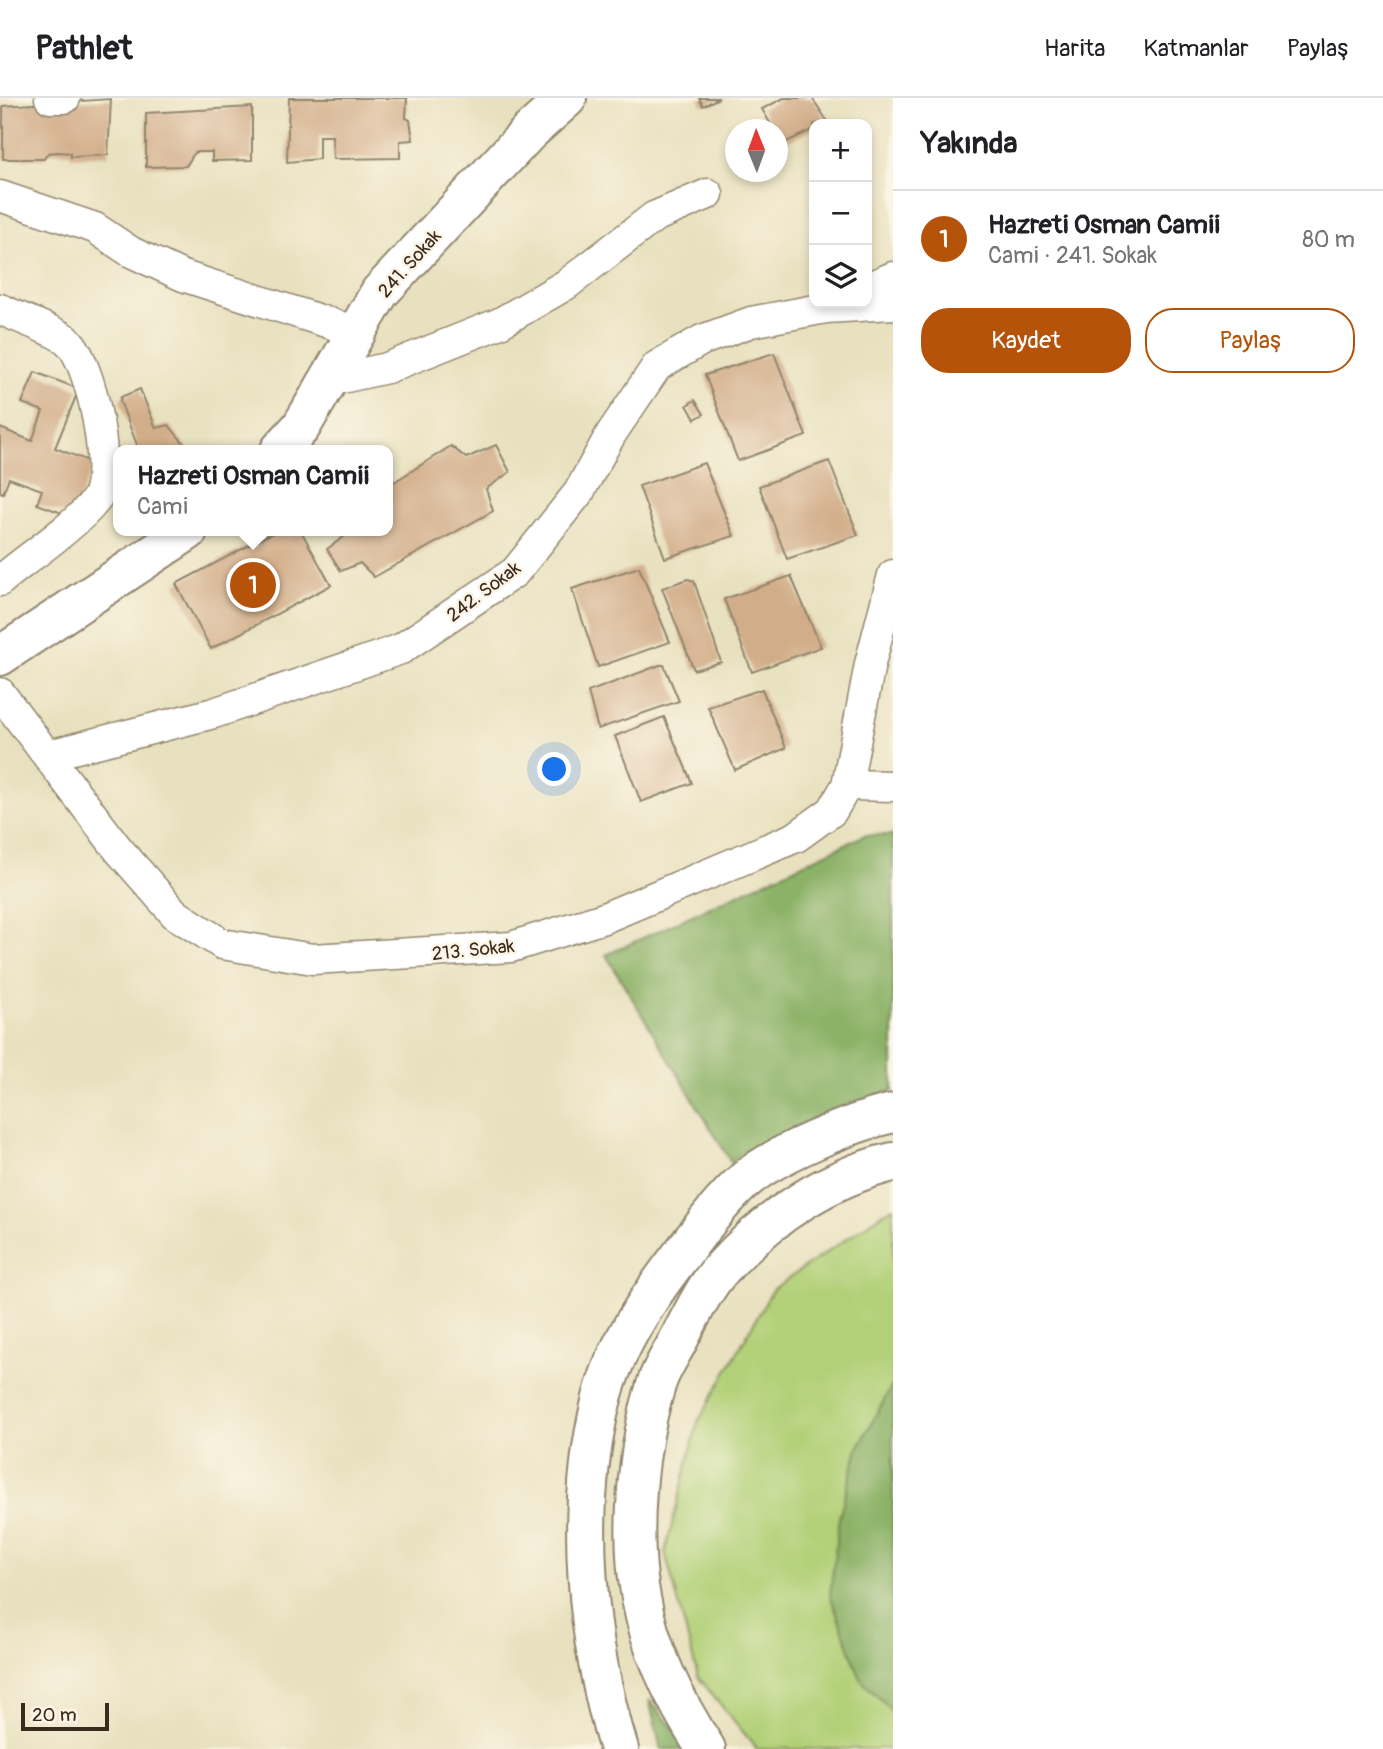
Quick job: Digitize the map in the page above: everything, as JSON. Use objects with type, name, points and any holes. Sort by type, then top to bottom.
[{"type":"main road","name":"241. Sokak","points":[[285,445],[301,427],[380,292],[529,132],[567,98]]},
{"type":"main road","points":[[0,656],[180,536]]},
{"type":"main road","points":[[619,1749],[588,1606],[587,1482],[601,1401],[625,1340],[649,1296],[699,1231],[745,1180],[805,1145],[872,1118],[893,1113]]},
{"type":"main road","points":[[706,1749],[679,1709],[663,1670],[641,1598],[636,1520],[643,1448],[657,1381],[690,1317],[722,1268],[791,1206],[829,1186],[893,1162]]},
{"type":"street","points":[[50,98],[65,98]]},
{"type":"street","points":[[328,381],[387,368],[500,323],[567,284],[654,217],[708,194]]},
{"type":"street","points":[[0,195],[95,228],[131,252],[183,276],[357,332]]},
{"type":"street","points":[[872,286],[893,277]]},
{"type":"street","name":"242. Sokak","points":[[872,304],[893,304]]},
{"type":"street","name":"242. Sokak","points":[[50,755],[214,713],[401,649],[515,572],[579,492],[611,434],[657,366],[702,340],[751,323],[818,308]]},
{"type":"street","points":[[0,309],[69,342],[84,370],[100,433],[104,468],[96,499],[0,580]]},
{"type":"street","name":"213. Sokak","points":[[0,693],[50,755],[118,849],[174,914],[222,944],[313,959],[511,947],[604,918],[796,837],[832,811],[847,786],[870,664],[893,575]]},
{"type":"street","points":[[847,786],[893,786]]},
{"type":"green space","points":[[865,835],[893,835],[893,1091],[830,1111],[731,1162],[606,955]]},
{"type":"green space","points":[[893,1207],[893,1749],[757,1749],[698,1677],[665,1552],[698,1422],[773,1289]]},
{"type":"green space","points":[[893,1384],[893,1712],[861,1680],[830,1595],[839,1518],[858,1448]]},
{"type":"green space","points":[[649,1700],[692,1749],[661,1749]]},
{"type":"building","points":[[289,98],[407,98],[406,118],[410,120],[413,140],[400,141],[400,158],[333,159],[332,136],[319,136],[319,159],[287,162]]},
{"type":"building","points":[[699,98],[719,98],[703,106]]},
{"type":"building","points":[[784,98],[812,98],[826,119],[809,119],[809,131],[788,141],[788,119],[768,119],[762,109]]},
{"type":"building","points":[[111,99],[108,155],[71,157],[70,153],[58,152],[48,153],[44,159],[3,159],[3,106]]},
{"type":"building","points":[[252,107],[252,160],[212,161],[212,152],[195,152],[186,166],[146,167],[146,113]]},
{"type":"building","points":[[774,353],[806,436],[738,461],[705,375]]},
{"type":"building","points":[[35,372],[79,389],[55,448],[94,463],[73,517],[37,504],[42,490],[9,478],[3,493],[0,492],[0,428],[32,441],[43,411],[22,403]]},
{"type":"building","points":[[140,389],[156,428],[169,425],[185,445],[137,445],[120,401],[121,397]]},
{"type":"building","points":[[695,400],[704,414],[695,419],[687,405]]},
{"type":"building","points":[[496,445],[510,472],[486,489],[493,511],[374,577],[360,563],[341,571],[327,549],[345,536],[393,536],[393,483],[451,446],[466,458]]},
{"type":"building","points":[[829,461],[858,535],[787,559],[759,486]]},
{"type":"building","points":[[704,463],[734,536],[665,558],[639,486]]},
{"type":"building","points":[[267,536],[304,536],[331,585],[211,649],[176,584]]},
{"type":"building","points":[[639,567],[670,642],[598,667],[572,589]]},
{"type":"building","points":[[791,576],[821,647],[752,672],[724,599]]},
{"type":"building","points":[[688,579],[694,581],[721,662],[694,670],[662,588]]},
{"type":"building","points":[[664,665],[679,701],[598,729],[588,692]]},
{"type":"building","points":[[762,689],[786,748],[735,770],[708,707]]},
{"type":"building","points":[[664,717],[692,783],[641,802],[615,736]]},
{"type":"place","name":"Hazreti Osman Camii","points":[[253,585]]}]
